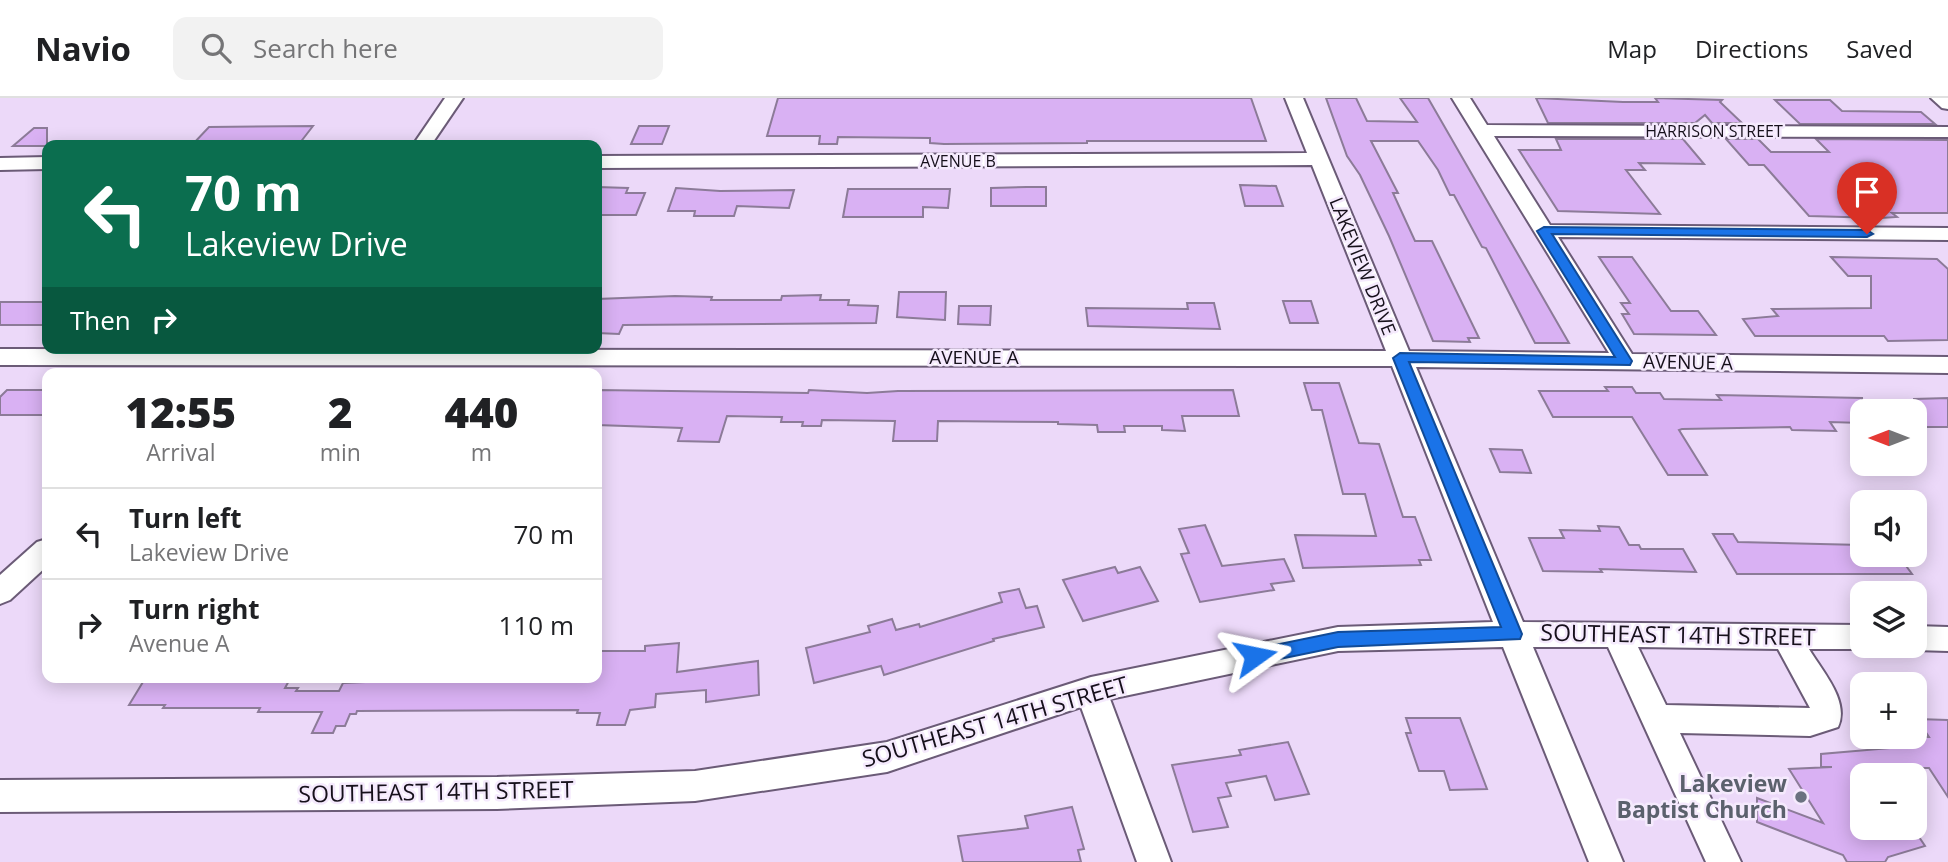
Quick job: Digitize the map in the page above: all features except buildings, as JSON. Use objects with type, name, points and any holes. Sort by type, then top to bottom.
[{"type":"street","points":[[425,140],[454,98]]},
{"type":"street","name":"LAKEVIEW DRIVE","points":[[1294,98],[1606,862]]},
{"type":"street","points":[[1461,98],[1625,361]]},
{"type":"street","points":[[1940,98],[1948,104]]},
{"type":"street","name":"HARRISON STREET","points":[[1480,130],[1948,132]]},
{"type":"street","name":"AVENUE B","points":[[602,162],[1319,159]]},
{"type":"street","points":[[0,163],[42,163]]},
{"type":"street","points":[[1544,231],[1948,234]]},
{"type":"street","name":"AVENUE A","points":[[0,357],[1400,358],[1948,365]]},
{"type":"street","points":[[0,592],[42,554]]},
{"type":"street","name":"SOUTHEAST 14TH STREET","points":[[0,796],[497,793],[695,786],[887,757],[1091,691],[1338,639],[1513,634],[1850,637]]},
{"type":"street","points":[[1617,635],[1724,862]]},
{"type":"street","points":[[1657,719],[1810,722],[1827,717],[1825,704],[1786,636]]},
{"type":"street","points":[[1927,638],[1948,639]]},
{"type":"street","points":[[1091,691],[1154,862]]},
{"type":"place","name":"Lakeview Baptist Church","points":[[1801,797]]},
{"type":"route","points":[[1255,656],[1338,639],[1513,634],[1400,358],[1625,361],[1544,231],[1867,234]]}]
